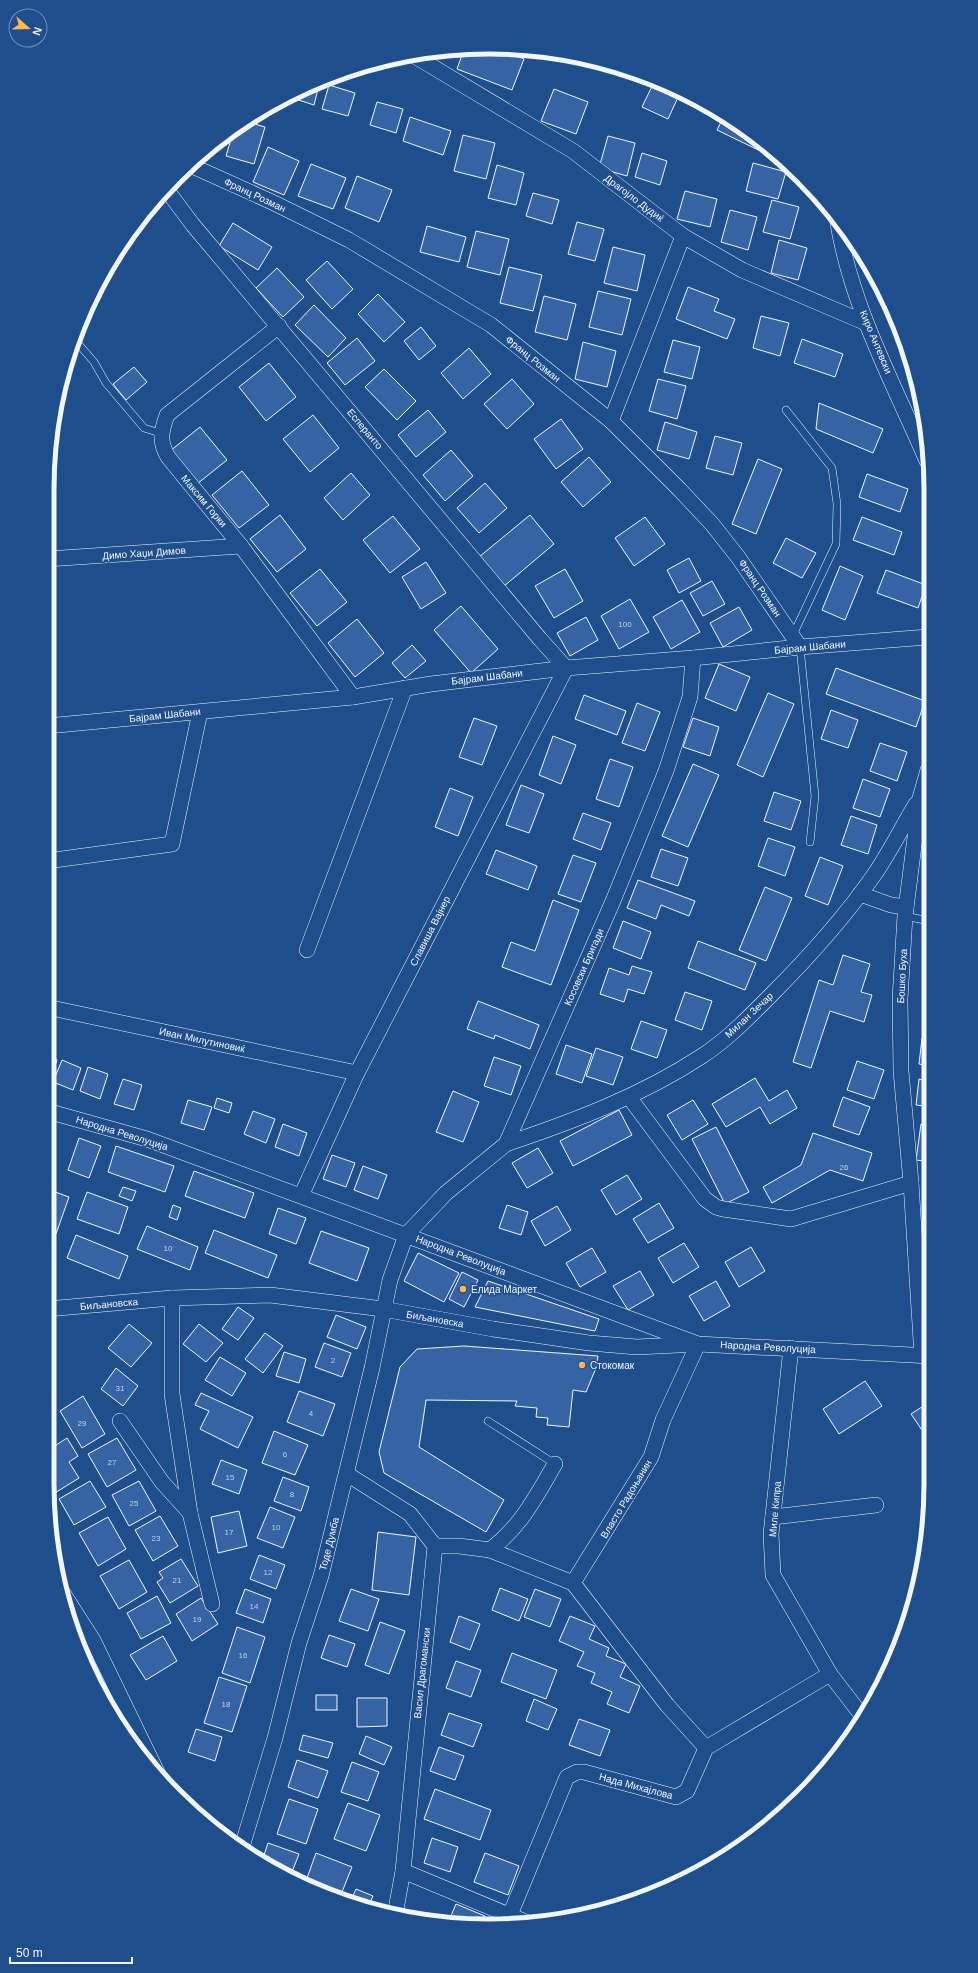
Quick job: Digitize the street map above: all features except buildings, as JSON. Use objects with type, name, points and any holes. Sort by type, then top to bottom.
[{"type":"street","name":"Драгојло Дудиќ","points":[[422,59],[573,150],[683,236],[742,270],[866,323]]},
{"type":"street","name":"Франц Розман","points":[[196,168],[272,202],[349,240],[491,325],[611,421],[712,524],[738,557],[796,642]]},
{"type":"street","name":"Есперанто","points":[[170,194],[193,225],[540,639],[566,668]]},
{"type":"street","name":"Киро Антевски","points":[[840,232],[846,263],[866,323],[922,449]]},
{"type":"street","points":[[611,421],[683,236]]},
{"type":"street","points":[[160,433],[167,416],[279,326]]},
{"type":"street","name":"Максим Горки","points":[[160,433],[163,448],[168,457],[241,546],[352,697]]},
{"type":"street","name":"Димо Хаџи Димов","points":[[54,559],[241,546]]},
{"type":"street","name":"Бајрам Шабани","points":[[54,725],[352,697],[404,688],[566,668],[692,658],[796,642],[924,636]]},
{"type":"street","name":"Косовски Бригади","points":[[406,1235],[446,1193],[506,1144],[614,901],[666,772],[690,697],[692,658]]},
{"type":"street","name":"Славиша Вајнер","points":[[301,1196],[357,1073],[566,668]]},
{"type":"street","points":[[307,950],[404,688]]},
{"type":"street","points":[[54,861],[172,844],[200,712]]},
{"type":"street","name":"Бошко Буха","points":[[924,784],[920,798],[906,912],[900,999],[901,1072],[924,1331]]},
{"type":"street","name":"Милан Зечар","points":[[506,1144],[566,1124],[629,1097],[702,1056],[742,1024],[792,974],[860,894],[875,874],[920,798]]},
{"type":"street","points":[[860,894],[906,912]]},
{"type":"street","name":"Иван Милутиновиќ","points":[[54,1008],[357,1073]]},
{"type":"street","points":[[629,1097],[705,1199],[716,1207],[791,1219],[912,1184]]},
{"type":"street","name":"Народна Револуција","points":[[54,1113],[147,1139],[698,1344],[924,1356]]},
{"type":"street","name":"Тоде Думба","points":[[244,1844],[275,1738],[299,1643],[321,1576],[372,1368],[390,1280],[406,1235]]},
{"type":"street","name":"Биљановска","points":[[54,1308],[172,1298],[270,1295],[383,1309],[493,1329],[589,1343],[637,1348],[698,1344]]},
{"type":"street","points":[[172,1298],[172,1394],[190,1514],[212,1604]]},
{"type":"street","name":"Власто Радоњанин","points":[[573,1583],[651,1457],[663,1420],[698,1344]]},
{"type":"street","name":"Миле Кипра","points":[[791,1348],[771,1534],[773,1575],[830,1674],[859,1712]]},
{"type":"street","points":[[120,1421],[162,1482],[190,1514]]},
{"type":"street","points":[[490,1550],[508,1536],[521,1520],[555,1464]]},
{"type":"street","points":[[347,1474],[410,1514],[435,1546],[459,1546],[490,1550],[573,1583],[667,1705],[706,1748],[830,1674]]},
{"type":"street","points":[[773,1517],[876,1505]]},
{"type":"street","name":"Васил Драгомански","points":[[396,1909],[403,1871],[435,1546]]},
{"type":"street","points":[[72,1607],[93,1640],[149,1755]]},
{"type":"street","name":"Нада Михајлова","points":[[510,1915],[567,1777],[576,1772],[584,1772],[676,1797],[687,1791],[706,1748]]},
{"type":"street","points":[[403,1871],[517,1918]]},
{"type":"lane","points":[[79,345],[94,362],[106,383],[144,428],[160,433]]},
{"type":"lane","points":[[786,410],[832,468],[837,504],[836,544],[796,642],[815,796],[810,842]]},
{"type":"lane","points":[[906,912],[924,919]]},
{"type":"lane","points":[[488,1421],[555,1464]]},
{"type":"place","name":"Елида Маркет","points":[[463,1289]]},
{"type":"place","name":"Стокомак","points":[[582,1365]]}]
